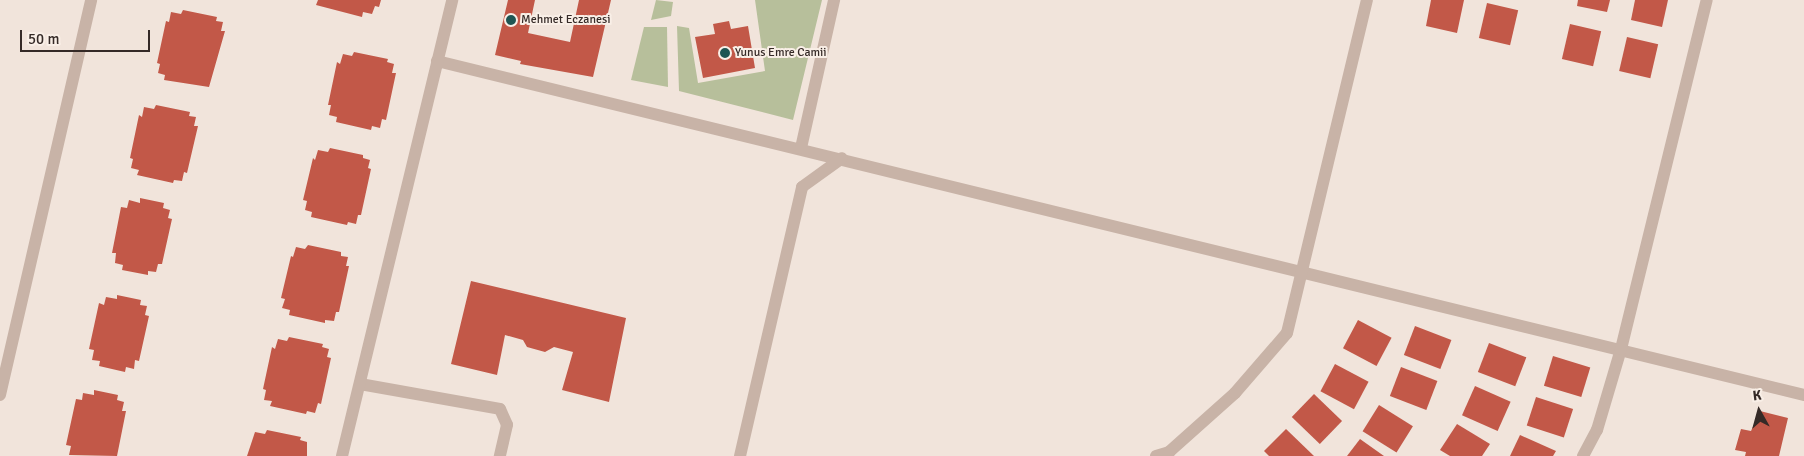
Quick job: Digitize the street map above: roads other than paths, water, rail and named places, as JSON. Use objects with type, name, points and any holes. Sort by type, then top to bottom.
[{"type":"street","points":[[0,395],[91,0]]},
{"type":"street","points":[[342,456],[452,0]]},
{"type":"street","points":[[801,148],[834,0]]},
{"type":"street","points":[[1156,456],[1169,452],[1235,393],[1287,333],[1368,0]]},
{"type":"street","points":[[1583,456],[1597,430],[1621,349],[1707,0]]},
{"type":"street","points":[[437,61],[842,158],[1804,395]]},
{"type":"street","points":[[740,456],[802,187],[842,158]]},
{"type":"street","points":[[360,384],[500,410],[507,425],[500,456]]},
{"type":"place","name":"Mehmet Eczanesi","points":[[511,20]]},
{"type":"place","name":"Yunus Emre Camii","points":[[725,53]]}]
